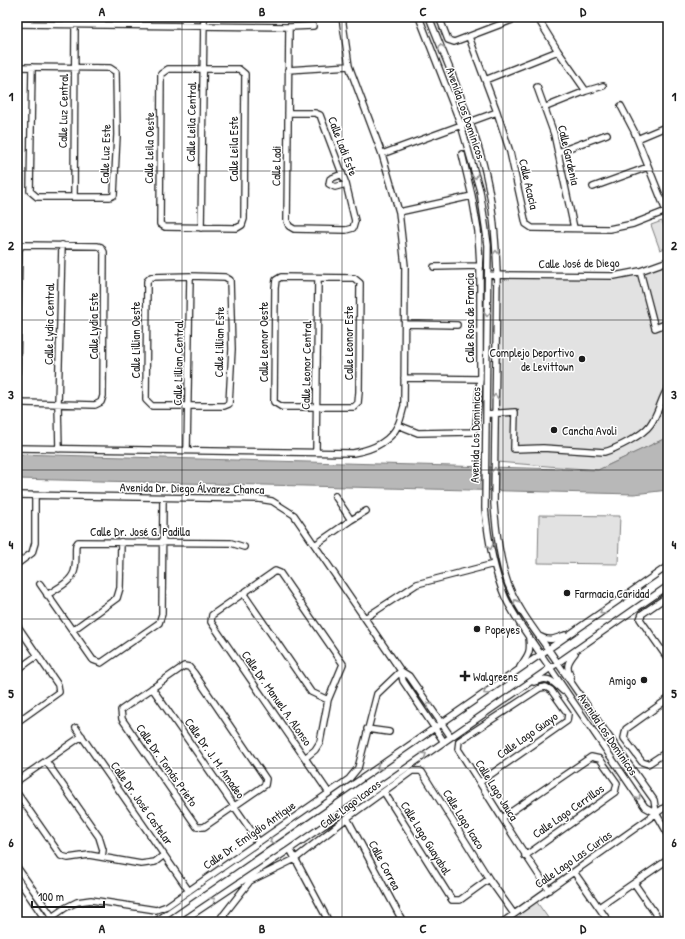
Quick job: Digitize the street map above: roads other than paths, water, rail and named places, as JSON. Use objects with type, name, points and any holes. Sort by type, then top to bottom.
[{"type":"street","name":"Calle Leila Central","points":[[201,228],[204,17]]},
{"type":"street","points":[[17,448],[353,453],[368,450],[386,440],[398,425],[404,406],[406,266],[399,212],[382,154],[349,66],[342,17]]},
{"type":"street","name":"Avenida Los Dominicos","points":[[419,17],[461,125],[480,192],[488,245],[485,508],[487,534],[494,564],[505,597],[528,636],[644,807],[656,814]]},
{"type":"street","name":"Avenida Los Dominicos","points":[[429,17],[469,122],[483,164],[493,211],[497,275],[494,504],[496,533],[508,584],[515,601],[548,650],[654,800],[656,814],[668,834]]},
{"type":"street","points":[[439,17],[448,40],[454,42],[520,17]]},
{"type":"street","points":[[537,17],[558,51],[586,91]]},
{"type":"street","points":[[17,24],[312,26]]},
{"type":"street","name":"Calle Luz Central","points":[[74,197],[75,24]]},
{"type":"street","name":"Calle Ladi","points":[[289,27],[287,221],[289,226],[294,229],[346,230],[353,228],[355,221],[354,216]]},
{"type":"street","name":"Calle Acacia","points":[[469,37],[510,152],[526,224],[532,228],[609,229],[667,214]]},
{"type":"street","points":[[485,80],[558,51]]},
{"type":"street","points":[[288,70],[349,66]]},
{"type":"street","points":[[17,67],[75,68]]},
{"type":"street","points":[[32,67],[30,191],[37,197],[74,197]]},
{"type":"street","name":"Calle Luz Este","points":[[74,197],[110,197],[114,195],[117,135],[116,72],[110,68],[75,68]]},
{"type":"street","name":"Calle Leila Oeste","points":[[201,228],[165,227],[160,224],[159,167],[161,74],[168,69],[203,69]]},
{"type":"street","name":"Calle Leila Este","points":[[201,228],[237,228],[242,225],[244,219],[245,74],[239,69],[203,69]]},
{"type":"street","points":[[546,107],[603,86]]},
{"type":"street","name":"Calle Gardenia","points":[[538,88],[546,107],[558,152],[574,228]]},
{"type":"street","points":[[622,106],[667,214]]},
{"type":"street","points":[[382,154],[497,112]]},
{"type":"street","name":"Calle Ladi Este","points":[[288,113],[315,113],[320,116],[346,184],[354,216]]},
{"type":"street","points":[[637,139],[668,126]]},
{"type":"street","points":[[558,152],[607,134]]},
{"type":"street","name":"Calle Rosa de Francia","points":[[398,425],[418,433],[472,432],[476,427],[480,379],[480,266],[478,231],[472,196],[462,154]]},
{"type":"street","points":[[593,186],[648,167]]},
{"type":"street","points":[[342,174],[330,179],[330,184],[335,187],[346,184]]},
{"type":"street","points":[[399,212],[472,196]]},
{"type":"street","name":"Calle Lydia Este","points":[[17,372],[20,246],[62,245],[101,247],[104,252],[103,396],[101,402],[95,405],[24,403],[18,401],[17,396]]},
{"type":"street","name":"Calle Lydia Central","points":[[59,449],[58,404],[62,245]]},
{"type":"street","name":"Calle José de Diego","points":[[488,275],[614,276],[640,271],[668,261]]},
{"type":"street","points":[[434,267],[480,266]]},
{"type":"street","points":[[640,271],[655,328],[668,323]]},
{"type":"street","name":"Calle Lillian Este","points":[[188,406],[224,406],[229,404],[232,349],[230,280],[225,277],[190,276]]},
{"type":"street","name":"Calle Lillian Oeste","points":[[188,406],[152,406],[146,400],[146,290],[147,281],[151,277],[190,276]]},
{"type":"street","name":"Calle Lillian Central","points":[[187,450],[190,276]]},
{"type":"street","name":"Calle Leonor Oeste","points":[[316,408],[282,408],[274,402],[274,288],[276,280],[281,277],[318,278]]},
{"type":"street","name":"Calle Leonor Central","points":[[316,452],[318,278]]},
{"type":"street","name":"Calle Leonor Este","points":[[316,408],[354,407],[358,404],[359,392],[360,283],[354,278],[318,278]]},
{"type":"street","points":[[405,324],[457,325]]},
{"type":"street","points":[[404,378],[480,379]]},
{"type":"street","points":[[486,414],[515,412],[514,449],[543,448],[604,452],[632,440],[650,426],[668,388]]},
{"type":"street","name":"Avenida Dr. Diego Álvarez Chanca","points":[[17,495],[259,499],[272,501],[294,515],[365,618],[400,671],[403,681],[444,742]]},
{"type":"street","points":[[17,564],[32,553],[35,543],[35,496]]},
{"type":"street","points":[[335,496],[351,520]]},
{"type":"street","points":[[40,584],[93,660],[101,663],[159,623],[162,614],[163,498]]},
{"type":"street","points":[[315,545],[366,511]]},
{"type":"street","name":"Calle Dr. José G. Padilla","points":[[47,595],[71,577],[74,571],[76,545],[78,542],[231,543],[244,547]]},
{"type":"street","points":[[73,630],[117,598],[120,588],[120,542]]},
{"type":"street","points":[[365,618],[417,584],[494,564]]},
{"type":"street","points":[[155,922],[668,566]]},
{"type":"street","points":[[305,758],[315,750],[320,742],[328,700],[343,664],[280,573],[275,571],[243,593],[311,692],[328,700]]},
{"type":"street","points":[[181,922],[290,849],[668,586]]},
{"type":"street","name":"Calle Dr. Manuel A. Alonso","points":[[243,593],[212,615],[211,622],[329,793]]},
{"type":"street","points":[[668,596],[642,614],[640,619],[668,659]]},
{"type":"street","points":[[17,625],[58,685],[59,692],[17,722]]},
{"type":"street","points":[[538,634],[546,640],[555,639],[573,632]]},
{"type":"street","points":[[518,670],[530,648],[528,636]]},
{"type":"street","points":[[662,651],[668,647]]},
{"type":"street","points":[[574,686],[568,672],[568,662],[578,648]]},
{"type":"street","points":[[17,670],[38,656]]},
{"type":"street","points":[[152,688],[184,666],[189,667],[194,672],[266,779],[265,785],[234,806]]},
{"type":"street","name":"Avenida Dr. Diego Álvarez Chanca","points":[[400,671],[409,676],[452,737]]},
{"type":"street","name":"Calle Dr. Emigdio Antique","points":[[46,922],[54,920],[65,908],[77,902],[91,900],[156,910],[167,906],[349,779],[358,768],[377,694],[400,671]]},
{"type":"street","points":[[523,687],[540,679],[550,679],[568,695]]},
{"type":"street","name":"Calle Lago Guayo","points":[[459,741],[540,688],[546,687],[552,690],[568,714],[567,721],[480,782]]},
{"type":"street","name":"Calle Dr. Tomás Prieto","points":[[152,688],[121,710],[122,719],[130,732],[197,827],[204,827],[234,806]]},
{"type":"street","name":"Calle Dr. J. M. Amadeo","points":[[152,688],[259,842]]},
{"type":"street","points":[[668,700],[626,729],[624,738],[642,762],[648,764],[668,751]]},
{"type":"street","name":"Calle Dr. José Castelar","points":[[76,728],[189,891]]},
{"type":"street","points":[[368,729],[389,732]]},
{"type":"street","points":[[17,781],[82,736]]},
{"type":"street","name":"Calle Lago Jauca","points":[[459,741],[458,749],[525,856],[549,890]]},
{"type":"street","name":"Calle Lago Cerrillos","points":[[502,818],[591,757],[600,759],[617,783],[615,792],[525,856]]},
{"type":"street","points":[[46,761],[99,837],[103,850],[102,857]]},
{"type":"street","name":"Calle Lago Icacos","points":[[218,922],[250,881],[295,860],[347,818],[412,771],[420,771]]},
{"type":"street","name":"Calle Lago Icaco","points":[[420,771],[489,879],[514,914]]},
{"type":"street","name":"Calle Lago Guayabal","points":[[384,792],[452,900],[460,900],[489,879]]},
{"type":"street","points":[[17,793],[61,856],[68,858],[89,855],[141,864],[155,862],[164,855]]},
{"type":"street","name":"Calle Lago Las Curias","points":[[503,922],[668,805]]},
{"type":"street","name":"Calle Correa","points":[[347,818],[403,922]]},
{"type":"street","points":[[290,849],[329,922]]},
{"type":"street","points":[[599,907],[666,861],[668,862]]},
{"type":"street","points":[[17,867],[54,920]]},
{"type":"street","points":[[574,872],[610,922]]},
{"type":"street","points":[[17,878],[46,922]]},
{"type":"street","points":[[634,883],[661,922]]},
{"type":"street","points":[[222,916],[229,922]]},
{"type":"place","name":"Complejo Deportivo de Levittown","points":[[582,359]]},
{"type":"place","name":"Cancha Avoli","points":[[554,430]]},
{"type":"place","name":"Farmacia Caridad","points":[[567,593]]},
{"type":"place","name":"Popeyes","points":[[477,629]]},
{"type":"place","name":"Walgreens","points":[[465,676]]},
{"type":"place","name":"Amigo","points":[[644,680]]}]
